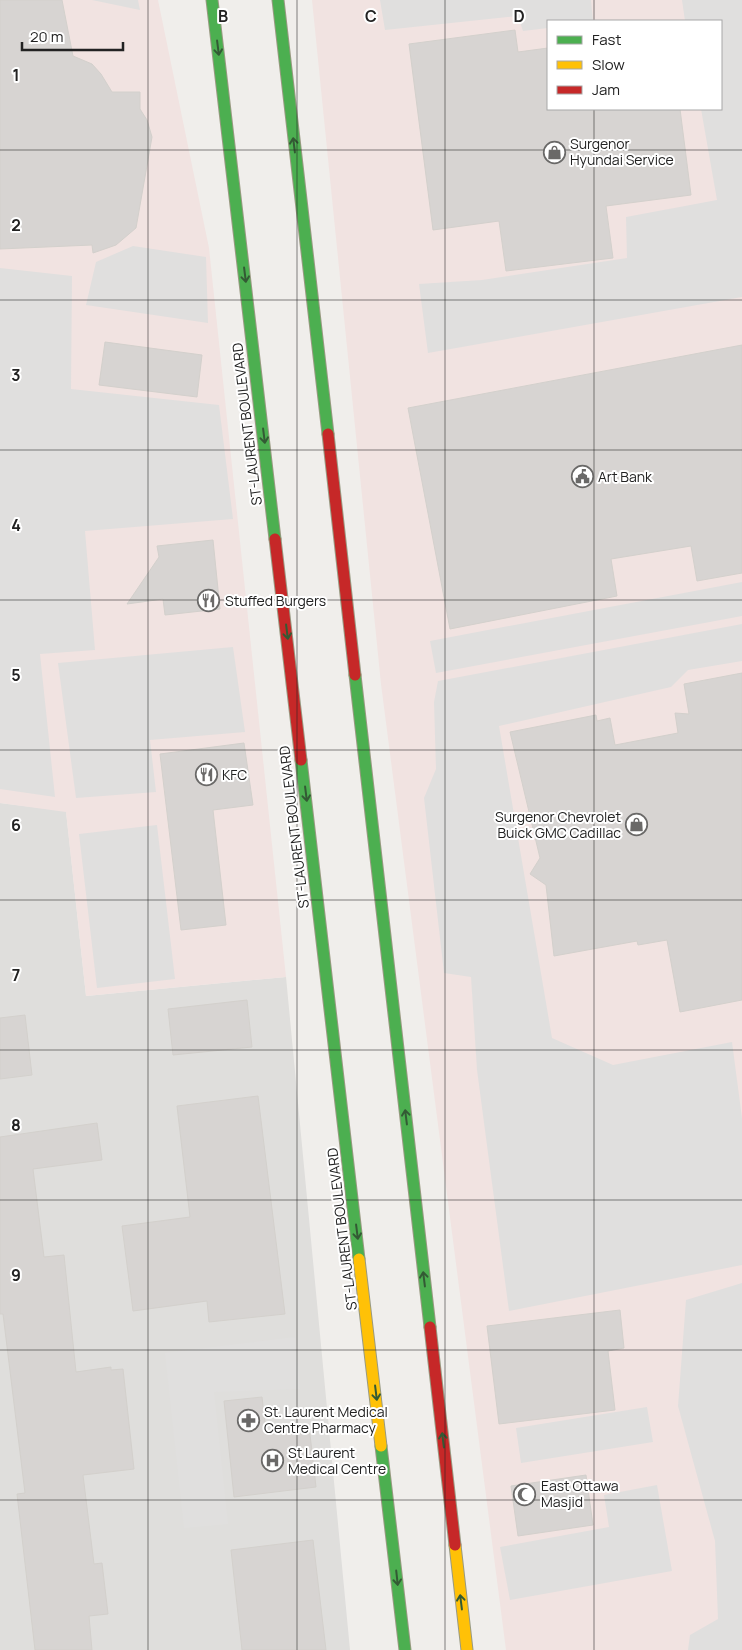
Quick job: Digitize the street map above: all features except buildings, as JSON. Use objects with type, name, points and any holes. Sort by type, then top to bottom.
[{"type":"main road","name":"ST-LAURENT BOULEVARD","points":[[212,0],[405,1650]]},
{"type":"main road","points":[[278,0],[466,1650]]},
{"type":"shaded area","points":[[0,0],[158,0],[209,248],[286,977],[86,996],[66,812],[0,803]]},
{"type":"shaded area","points":[[92,0],[138,0],[140,10]]},
{"type":"shaded area","points":[[312,0],[742,0],[742,1650],[506,1650],[381,684]]},
{"type":"shaded area","points":[[380,0],[591,0],[593,20],[547,20],[547,28],[523,31],[518,16],[385,30]]},
{"type":"shaded area","points":[[682,0],[742,0],[742,297],[428,353],[419,284],[482,280],[627,258],[626,217],[717,200],[701,110],[722,110],[722,20],[685,20]]},
{"type":"shaded area","points":[[133,246],[206,257],[208,323],[86,305],[96,262]]},
{"type":"shaded area","points":[[0,268],[72,276],[71,389],[219,405],[233,519],[85,531],[95,650],[40,654],[55,797],[0,789]]},
{"type":"shaded area","points":[[742,582],[742,616],[436,673],[430,641]]},
{"type":"shaded area","points":[[742,624],[742,661],[688,670],[671,687],[499,726],[552,1038],[613,1065],[732,1042],[742,1118],[742,1265],[509,1311],[477,1070],[471,977],[444,973],[424,798],[436,769],[434,702],[438,681]]},
{"type":"shaded area","points":[[233,647],[245,732],[150,740],[156,792],[76,798],[58,663]]},
{"type":"shaded area","points":[[0,803],[66,811],[86,996],[286,977],[350,1650],[0,1650]]},
{"type":"shaded area","points":[[157,825],[175,979],[97,988],[79,834]]},
{"type":"shaded area","points":[[742,1283],[742,1650],[688,1650],[690,1635],[718,1619],[715,1541],[678,1406],[686,1300]]},
{"type":"shaded area","points":[[295,1337],[300,1389],[214,1392],[228,1524],[184,1528],[165,1353]]},
{"type":"shaded area","points":[[647,1407],[653,1442],[521,1463],[516,1428]]},
{"type":"shaded area","points":[[657,1485],[672,1571],[510,1600],[500,1547],[609,1527],[604,1495]]},
{"type":"traffic: fast","points":[[212,0],[275,539]]},
{"type":"traffic: fast","points":[[278,0],[328,434]]},
{"type":"traffic: fast","points":[[355,675],[430,1327]]},
{"type":"traffic: fast","points":[[301,760],[359,1259]]},
{"type":"traffic: fast","points":[[381,1446],[405,1650]]},
{"type":"traffic: slow","points":[[359,1259],[381,1446]]},
{"type":"traffic: slow","points":[[455,1545],[467,1650]]},
{"type":"traffic: jam","points":[[328,434],[355,675]]},
{"type":"traffic: jam","points":[[275,539],[301,760]]},
{"type":"traffic: jam","points":[[430,1327],[455,1545]]},
{"type":"place","name":"Surgenor Hyundai Service","points":[[554,152]]},
{"type":"place","name":"Art Bank","points":[[582,477]]},
{"type":"place","name":"Stuffed Burgers","points":[[209,601]]},
{"type":"place","name":"KFC","points":[[206,775]]},
{"type":"place","name":"Surgenor Chevrolet Buick GMC Cadillac","points":[[637,825]]},
{"type":"place","name":"St. Laurent Medical Centre Pharmacy","points":[[248,1420]]},
{"type":"place","name":"St Laurent Medical Centre","points":[[272,1461]]},
{"type":"place","name":"East Ottawa Masjid","points":[[525,1494]]}]
